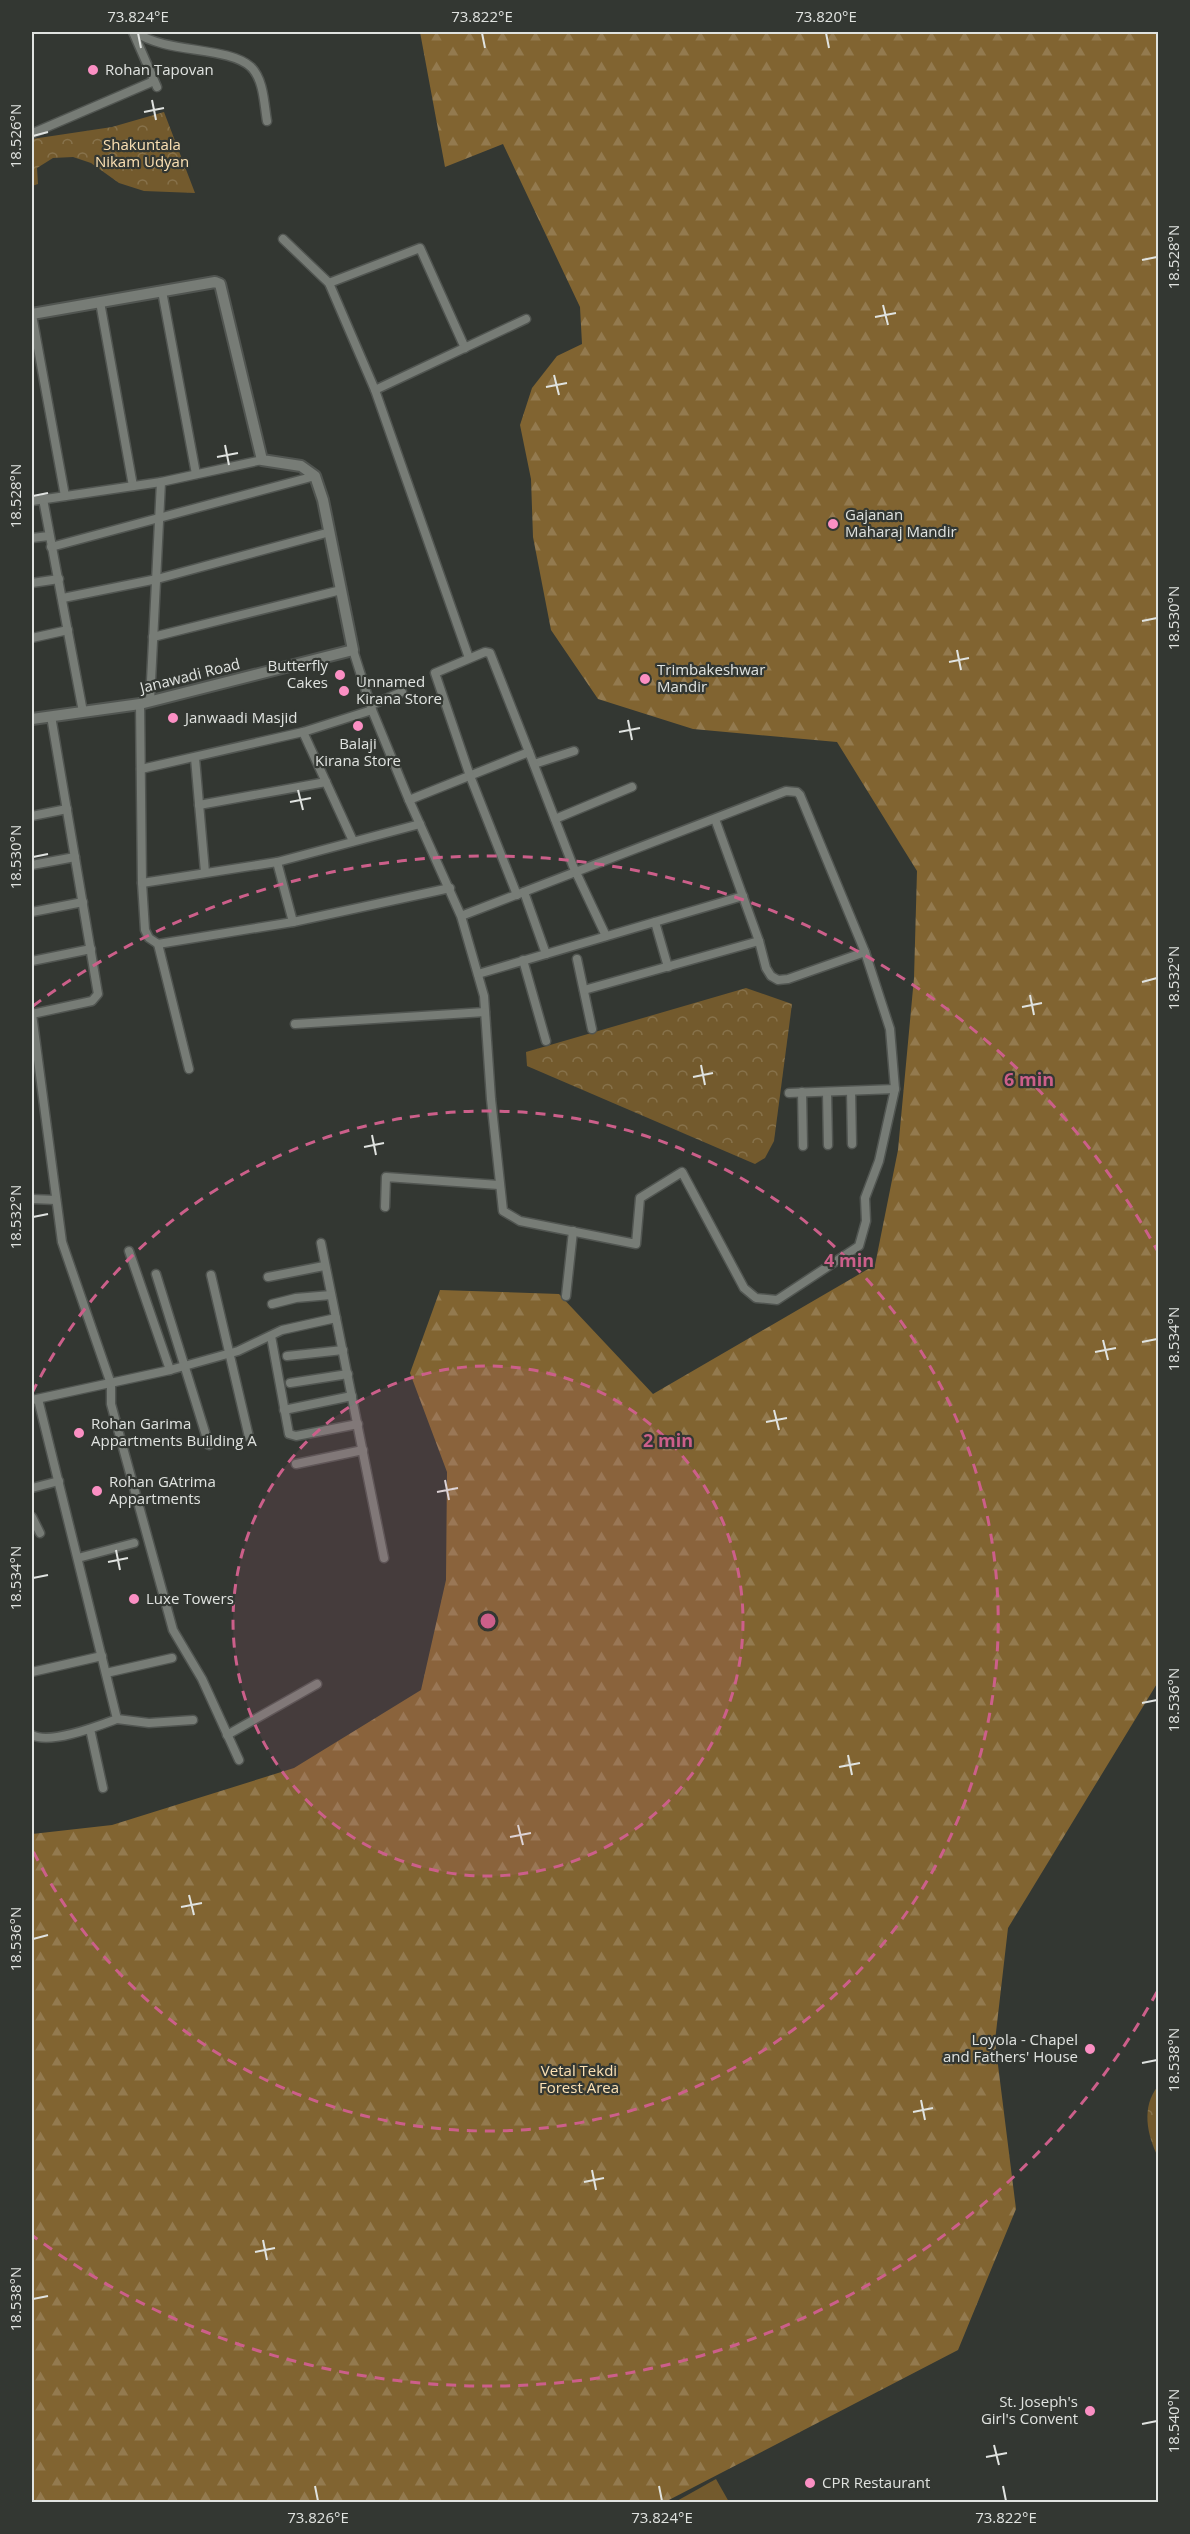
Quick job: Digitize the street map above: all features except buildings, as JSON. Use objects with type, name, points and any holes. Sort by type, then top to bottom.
[{"type":"street","points":[[33,133],[155,84],[134,32]]},
{"type":"street","points":[[134,32],[147,39],[174,47],[234,58],[252,68],[262,86],[267,121]]},
{"type":"street","points":[[283,239],[329,283],[375,390],[470,658]]},
{"type":"street","points":[[329,283],[420,248],[465,348]]},
{"type":"street","points":[[65,496],[32,315],[100,302],[215,282],[220,284],[262,460]]},
{"type":"street","points":[[162,291],[196,474]]},
{"type":"street","points":[[100,302],[133,486]]},
{"type":"street","points":[[375,390],[526,319]]},
{"type":"street","points":[[32,501],[161,482],[262,460],[301,466],[315,476],[330,532],[353,650],[372,707],[409,800],[461,916],[484,996],[501,1205],[507,1215],[520,1221],[636,1244],[639,1197],[682,1172],[744,1288],[756,1298],[777,1300],[859,1246],[866,1221],[865,1198],[879,1161],[895,1089],[890,1029],[865,952],[800,795],[786,791],[461,916]]},
{"type":"street","points":[[51,546],[315,476]]},
{"type":"street","points":[[161,482],[153,637],[145,703],[141,769],[142,883],[146,933],[158,944],[189,1069]]},
{"type":"street","points":[[43,499],[83,712]]},
{"type":"street","points":[[63,598],[157,579],[330,532]]},
{"type":"street","points":[[32,538],[49,536]]},
{"type":"street","points":[[32,583],[59,579]]},
{"type":"street","points":[[153,637],[341,590]]},
{"type":"street","points":[[32,638],[68,630]]},
{"type":"street","name":"Janawadi Road","points":[[32,719],[145,703],[353,650]]},
{"type":"street","points":[[546,954],[470,776],[435,673],[485,652],[490,653],[577,873],[606,936]]},
{"type":"street","points":[[141,769],[303,732],[372,707],[402,692]]},
{"type":"street","points":[[51,716],[91,949],[97,997],[92,1001],[32,1014],[62,1242],[111,1384],[111,1404],[173,1630],[202,1679],[239,1760]]},
{"type":"street","points":[[303,732],[353,841]]},
{"type":"street","points":[[534,764],[574,751]]},
{"type":"street","points":[[409,800],[530,752]]},
{"type":"street","points":[[195,758],[205,872]]},
{"type":"street","points":[[199,806],[326,782]]},
{"type":"street","points":[[555,819],[632,787]]},
{"type":"street","points":[[32,816],[67,809]]},
{"type":"street","points":[[715,819],[759,941],[766,968],[771,976],[778,980],[788,979],[865,952]]},
{"type":"street","points":[[142,883],[277,862],[420,824]]},
{"type":"street","points":[[32,865],[75,857]]},
{"type":"street","points":[[277,862],[293,922]]},
{"type":"street","points":[[158,944],[293,922],[450,888]]},
{"type":"street","points":[[478,974],[743,896]]},
{"type":"street","points":[[32,912],[83,902]]},
{"type":"street","points":[[655,922],[668,967]]},
{"type":"street","points":[[584,990],[759,941]]},
{"type":"street","points":[[32,961],[91,949]]},
{"type":"street","points":[[577,959],[592,1029]]},
{"type":"street","points":[[523,960],[546,1041]]},
{"type":"street","points":[[295,1024],[485,1012]]},
{"type":"street","points":[[789,1093],[895,1089]]},
{"type":"street","points":[[851,1090],[852,1144]]},
{"type":"street","points":[[802,1092],[803,1146]]},
{"type":"street","points":[[827,1092],[828,1145]]},
{"type":"street","points":[[385,1207],[386,1177],[499,1185]]},
{"type":"street","points":[[32,1199],[56,1200]]},
{"type":"street","points":[[566,1296],[573,1231]]},
{"type":"street","points":[[321,1244],[384,1558]]},
{"type":"street","points":[[129,1251],[170,1370]]},
{"type":"street","points":[[268,1277],[324,1266]]},
{"type":"street","points":[[156,1274],[209,1445]]},
{"type":"street","points":[[211,1275],[249,1437]]},
{"type":"street","points":[[273,1304],[296,1298],[331,1295]]},
{"type":"street","points":[[117,1719],[59,1481],[35,1400],[170,1370],[229,1353],[282,1330],[336,1318]]},
{"type":"street","points":[[271,1336],[288,1431],[294,1436],[357,1424]]},
{"type":"street","points":[[287,1356],[343,1350]]},
{"type":"street","points":[[290,1383],[348,1374]]},
{"type":"street","points":[[284,1410],[352,1396]]},
{"type":"street","points":[[296,1464],[363,1450]]},
{"type":"street","points":[[32,1488],[59,1481]]},
{"type":"street","points":[[32,1517],[40,1533]]},
{"type":"street","points":[[78,1558],[134,1543]]},
{"type":"street","points":[[32,1672],[102,1656]]},
{"type":"street","points":[[106,1672],[172,1658]]},
{"type":"street","points":[[227,1736],[317,1684]]},
{"type":"street","points":[[32,1735],[45,1739],[90,1729],[117,1719],[149,1723],[193,1720]]},
{"type":"street","points":[[90,1729],[103,1788]]},
{"type":"green space","name":"Vetal Tekdi Forest Area","points":[[420,32],[1158,32],[1158,1682],[1008,1928],[995,2041],[1016,2209],[958,2350],[665,2502],[32,2502],[32,1834],[112,1825],[294,1768],[421,1690],[446,1580],[447,1472],[410,1373],[440,1290],[559,1294],[653,1394],[875,1265],[898,1150],[914,978],[917,871],[837,742],[693,729],[598,699],[551,630],[533,537],[531,479],[520,425],[532,388],[557,356],[582,344],[580,307],[503,144],[445,167]]},
{"type":"green space","name":"Shakuntala Nikam Udyan","points":[[164,112],[195,193],[144,191],[119,183],[91,163],[73,157],[53,158],[37,168],[38,184],[32,186],[32,139],[112,127]]},
{"type":"green space","points":[[746,988],[792,1004],[774,1141],[765,1158],[755,1164],[527,1066],[526,1052]]},
{"type":"green space","points":[[1158,2086],[1158,2157],[1151,2140],[1148,2112],[1149,2103]]},
{"type":"green space","points":[[716,2479],[729,2502],[675,2502]]},
{"type":"place","name":"Rohan Tapovan","points":[[93,70]]},
{"type":"place","name":"Gajanan Maharaj Mandir","points":[[833,524]]},
{"type":"place","name":"Butterfly Cakes","points":[[340,675]]},
{"type":"place","name":"Trimbakeshwar Mandir","points":[[645,679]]},
{"type":"place","name":"Unnamed Kirana Store","points":[[344,691]]},
{"type":"place","name":"Janwaadi Masjid","points":[[173,718]]},
{"type":"place","name":"Balaji Kirana Store","points":[[358,726]]},
{"type":"place","name":"Rohan Garima Appartments Building A","points":[[79,1433]]},
{"type":"place","name":"Rohan GAtrima Appartments","points":[[97,1491]]},
{"type":"place","name":"Luxe Towers","points":[[134,1599]]},
{"type":"place","name":"Loyola - Chapel and Fathers' House","points":[[1090,2049]]},
{"type":"place","name":"St. Joseph's Girl's Convent","points":[[1090,2411]]},
{"type":"place","name":"CPR Restaurant","points":[[810,2483]]}]
